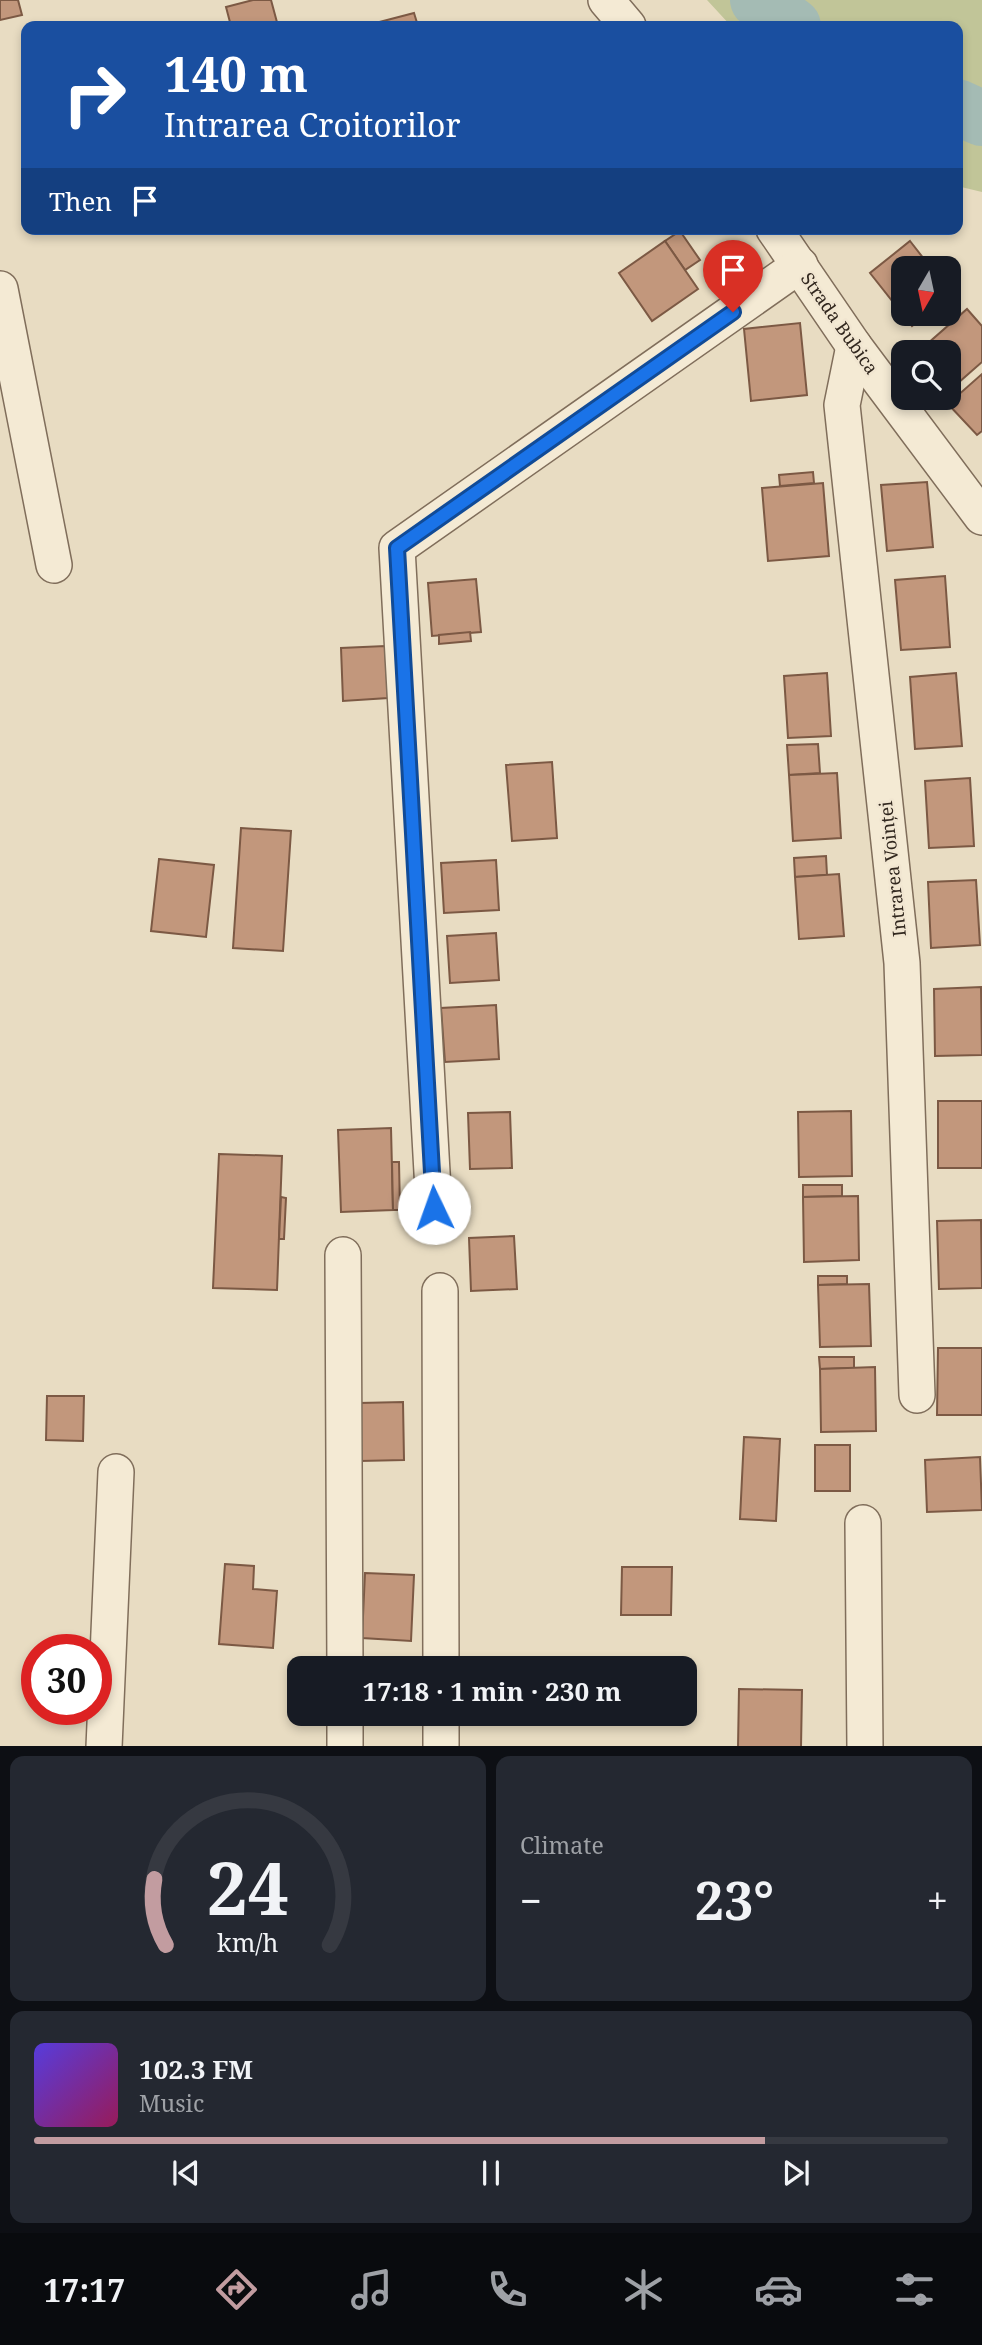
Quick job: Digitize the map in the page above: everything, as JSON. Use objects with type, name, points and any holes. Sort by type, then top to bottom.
[{"type":"street","points":[[606,0],[624,21]]},
{"type":"street","name":"Strada Bubica","points":[[778,235],[854,346],[982,517]]},
{"type":"street","points":[[434,1208],[397,548],[800,265]]},
{"type":"street","points":[[0,289],[54,565]]},
{"type":"street","name":"Intrarea Voinței","points":[[854,346],[842,405],[902,963],[917,1395]]},
{"type":"street","points":[[343,1255],[345,1656]]},
{"type":"street","points":[[440,1291],[441,1656]]},
{"type":"street","points":[[104,1746],[116,1472]]},
{"type":"street","points":[[863,1523],[865,1746]]},
{"type":"street","points":[[345,1726],[345,1746]]},
{"type":"street","points":[[441,1726],[442,1746]]},
{"type":"green space","points":[[707,0],[982,0],[982,192],[963,187],[963,21],[726,21]]},
{"type":"building","points":[[0,0],[18,0],[22,15],[0,20]]},
{"type":"building","points":[[253,0],[271,0],[277,21],[230,21],[226,7]]},
{"type":"building","points":[[414,13],[416,21],[383,21]]},
{"type":"building","points":[[674,235],[683,235],[700,260],[685,270],[665,241]]},
{"type":"building","points":[[665,241],[698,289],[652,321],[619,273]]},
{"type":"building","points":[[910,241],[922,256],[891,256]]},
{"type":"building","points":[[891,256],[891,300],[870,273]]},
{"type":"building","points":[[967,309],[982,326],[982,362],[961,380],[961,340],[932,340],[948,326],[961,326],[961,314]]},
{"type":"building","points":[[800,323],[807,395],[751,401],[744,329]]},
{"type":"building","points":[[982,374],[982,431],[977,435],[954,410],[961,410],[961,393]]},
{"type":"building","points":[[813,472],[814,483],[780,486],[779,475]]},
{"type":"building","points":[[927,482],[933,547],[887,551],[881,485]]},
{"type":"building","points":[[823,483],[829,556],[768,561],[762,488]]},
{"type":"building","points":[[945,576],[950,647],[901,650],[895,580]]},
{"type":"building","points":[[476,579],[481,632],[432,636],[428,583]]},
{"type":"building","points":[[470,632],[471,641],[439,644],[439,635]]},
{"type":"building","points":[[385,646],[388,698],[343,701],[341,648]]},
{"type":"building","points":[[827,673],[831,736],[788,738],[784,676]]},
{"type":"building","points":[[956,673],[962,746],[915,749],[910,677]]},
{"type":"building","points":[[818,744],[820,773],[789,775],[787,745]]},
{"type":"building","points":[[552,762],[557,838],[512,841],[506,765]]},
{"type":"building","points":[[837,773],[841,838],[793,841],[789,775]]},
{"type":"building","points":[[970,778],[974,846],[929,848],[925,781]]},
{"type":"building","points":[[241,828],[291,831],[283,951],[233,948]]},
{"type":"building","points":[[826,856],[827,875],[795,877],[794,858]]},
{"type":"building","points":[[159,859],[214,865],[206,937],[151,931]]},
{"type":"building","points":[[496,860],[499,910],[444,913],[441,863]]},
{"type":"building","points":[[839,874],[844,936],[799,939],[795,877]]},
{"type":"building","points":[[976,880],[980,945],[931,948],[928,882]]},
{"type":"building","points":[[496,933],[499,980],[450,983],[447,936]]},
{"type":"building","points":[[981,987],[982,1055],[935,1056],[934,989]]},
{"type":"building","points":[[496,1005],[499,1059],[445,1062],[441,1008]]},
{"type":"building","points":[[938,1101],[982,1101],[982,1168],[938,1168]]},
{"type":"building","points":[[851,1111],[852,1176],[799,1177],[798,1112]]},
{"type":"building","points":[[510,1112],[512,1168],[470,1169],[468,1113]]},
{"type":"building","points":[[391,1128],[393,1210],[341,1212],[338,1130]]},
{"type":"building","points":[[219,1154],[282,1156],[277,1290],[213,1288]]},
{"type":"building","points":[[392,1162],[399,1162],[400,1210],[393,1210]]},
{"type":"building","points":[[803,1185],[842,1185],[842,1196],[803,1197]]},
{"type":"building","points":[[858,1196],[859,1260],[804,1262],[803,1197]]},
{"type":"building","points":[[281,1197],[286,1198],[284,1239],[279,1239]]},
{"type":"building","points":[[981,1220],[982,1288],[939,1289],[937,1221]]},
{"type":"building","points":[[514,1236],[517,1289],[471,1291],[469,1238]]},
{"type":"building","points":[[818,1276],[847,1276],[847,1284],[818,1285]]},
{"type":"building","points":[[869,1284],[871,1346],[820,1347],[818,1285]]},
{"type":"building","points":[[938,1348],[982,1348],[982,1415],[937,1415]]},
{"type":"building","points":[[819,1357],[854,1357],[854,1368],[820,1369]]},
{"type":"building","points":[[875,1367],[876,1431],[821,1432],[820,1369]]},
{"type":"building","points":[[47,1396],[84,1396],[83,1441],[46,1440]]},
{"type":"building","points":[[403,1402],[404,1460],[360,1461],[359,1403]]},
{"type":"building","points":[[744,1437],[780,1439],[776,1521],[740,1519]]},
{"type":"building","points":[[815,1445],[850,1445],[850,1491],[815,1491]]},
{"type":"building","points":[[980,1457],[982,1510],[927,1512],[925,1460]]},
{"type":"building","points":[[225,1564],[254,1566],[253,1589],[277,1591],[273,1648],[219,1644]]},
{"type":"building","points":[[622,1567],[672,1567],[671,1615],[621,1615]]},
{"type":"building","points":[[365,1573],[414,1575],[411,1641],[362,1638]]},
{"type":"building","points":[[739,1689],[802,1690],[801,1746],[738,1746]]},
{"type":"waterway","points":[[758,0],[786,21]]},
{"type":"waterway","points":[[963,110],[982,118]]},
{"type":"route","points":[[434,1208],[397,548],[733,312]]}]
